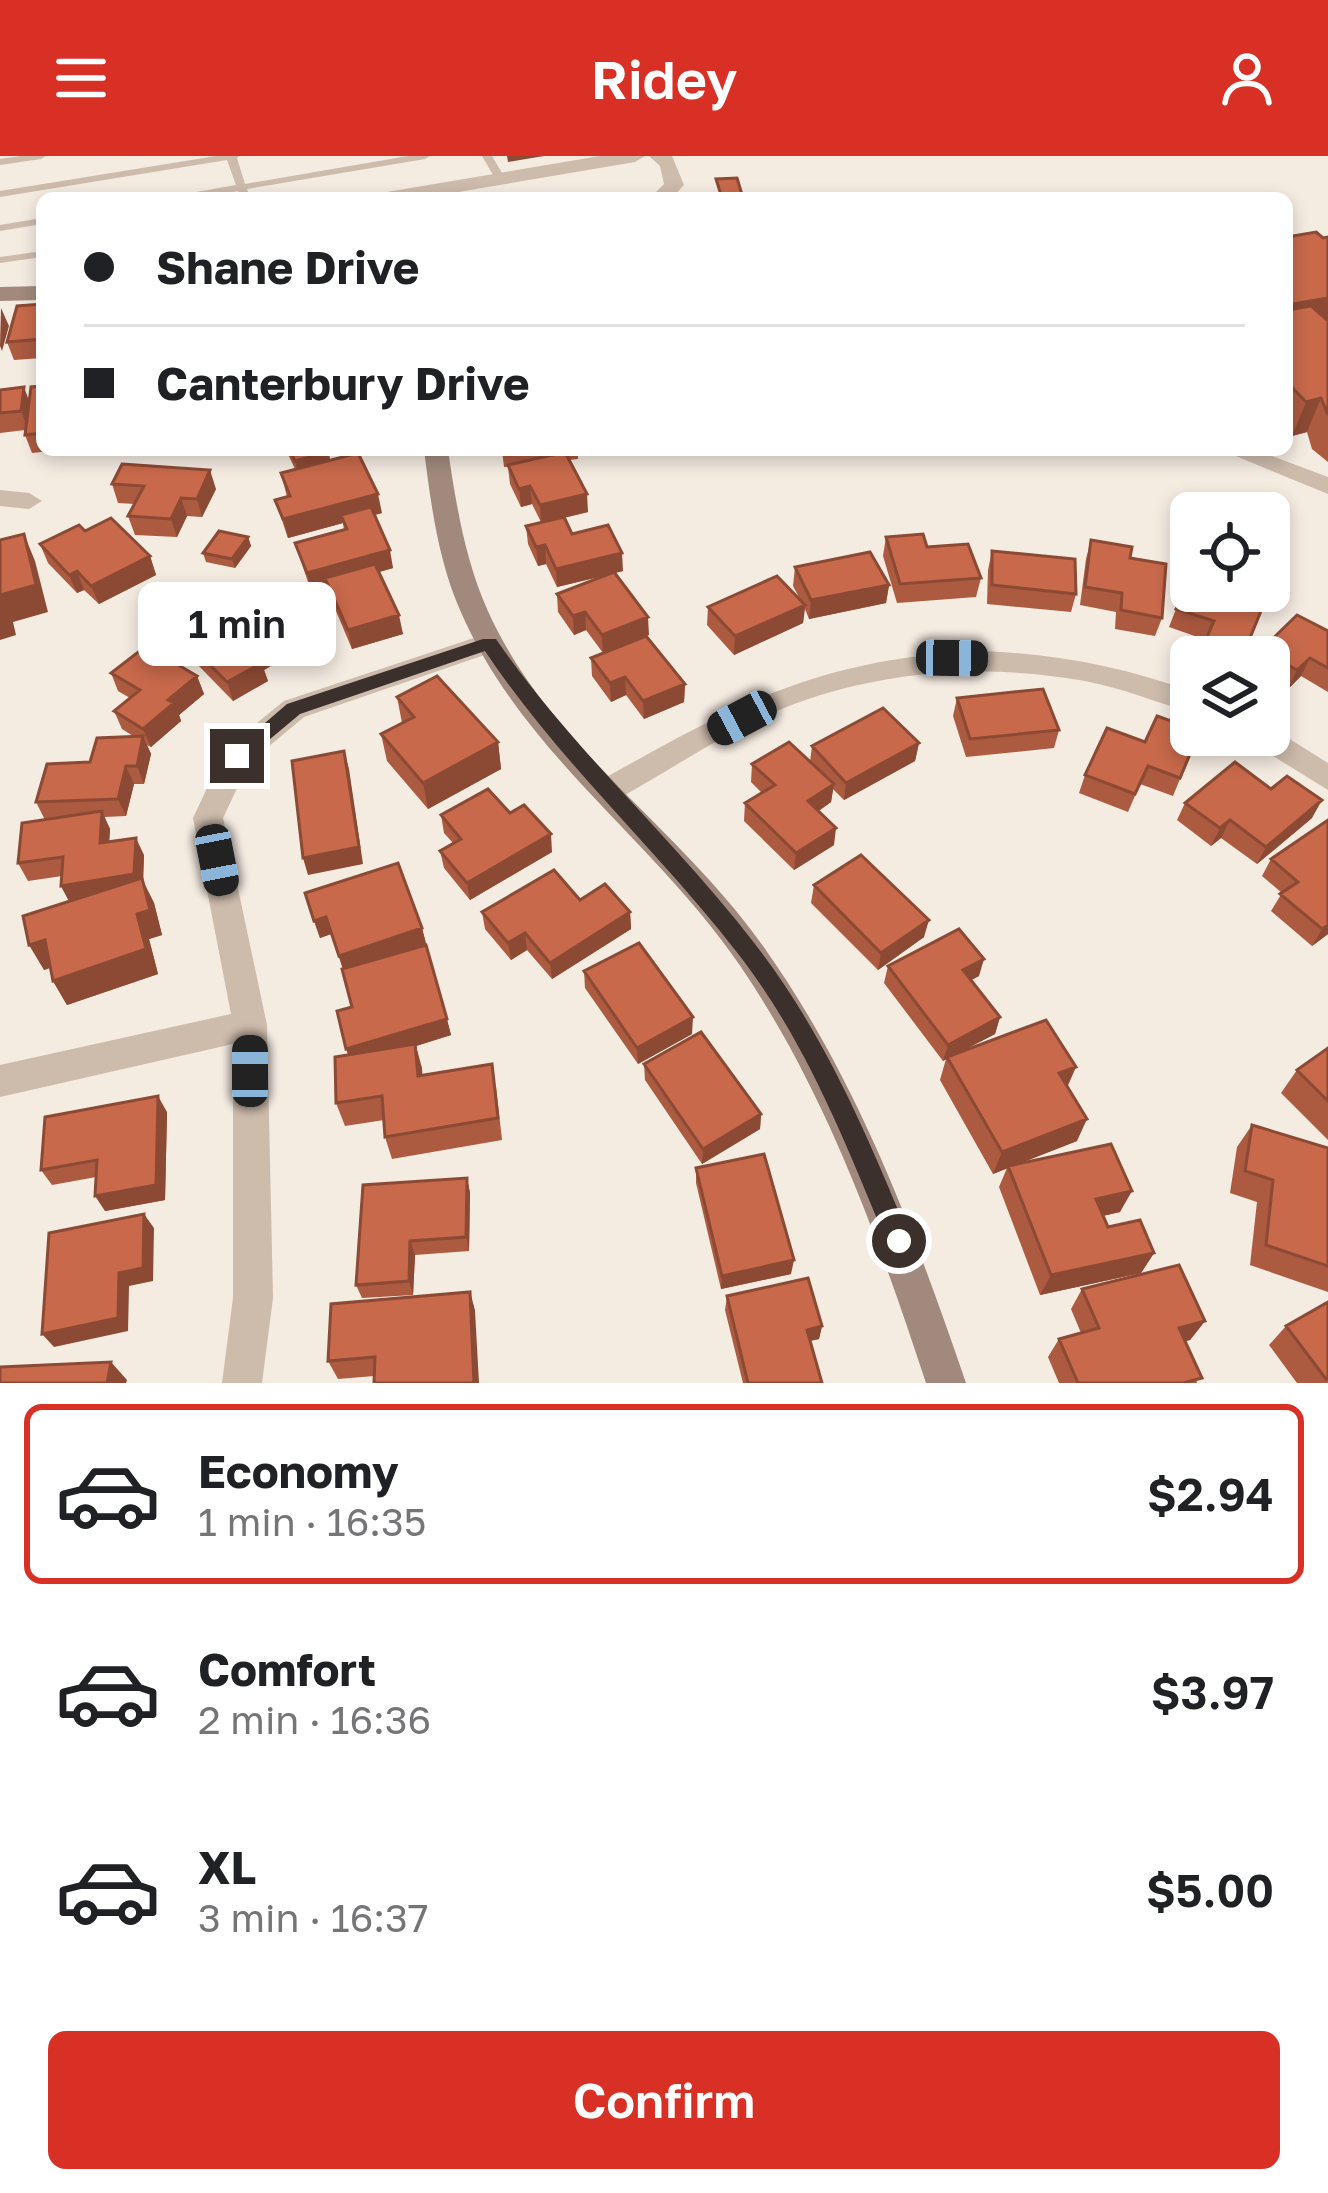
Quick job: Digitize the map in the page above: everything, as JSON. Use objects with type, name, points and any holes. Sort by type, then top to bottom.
[{"type":"street","points":[[421,192],[635,156]]},
{"type":"street","points":[[659,156],[669,163],[674,185],[666,192]]},
{"type":"street","points":[[0,294],[36,293]]},
{"type":"street","points":[[437,456],[446,525],[489,643],[539,716],[747,949],[797,1023],[845,1110],[899,1241],[946,1383]]},
{"type":"street","points":[[1249,456],[1328,486]]},
{"type":"street","points":[[0,498],[29,501]]},
{"type":"street","points":[[242,1383],[254,1298],[250,1025],[208,818],[237,756],[294,709],[489,643]]},
{"type":"street","points":[[607,791],[774,701],[878,667],[952,658],[1027,660],[1144,683],[1170,694]]},
{"type":"street","points":[[1290,753],[1328,778]]},
{"type":"street","points":[[0,1081],[250,1025]]},
{"type":"lane","points":[[0,162],[41,156]]},
{"type":"lane","points":[[0,194],[232,156],[244,192]]},
{"type":"lane","points":[[249,192],[425,156]]},
{"type":"lane","points":[[487,156],[500,178]]},
{"type":"lane","points":[[0,228],[36,221]]},
{"type":"lane","points":[[0,260],[36,255]]},
{"type":"building","points":[[737,178],[741,192],[720,192],[716,179]]},
{"type":"building","points":[[1316,232],[1328,237],[1328,298],[1293,304],[1293,236]]},
{"type":"building","points":[[36,304],[36,340],[7,342],[17,306]]},
{"type":"building","points":[[1311,306],[1328,321],[1328,415],[1321,398],[1306,402],[1293,388],[1293,309]]},
{"type":"building","points":[[24,387],[21,411],[0,413],[0,390]]},
{"type":"building","points":[[31,387],[36,387],[36,434],[25,435]]},
{"type":"building","points":[[359,456],[378,494],[283,519],[275,500],[290,496],[281,473]]},
{"type":"building","points":[[567,456],[587,494],[540,505],[530,486],[519,489],[508,465]]},
{"type":"building","points":[[122,464],[210,470],[197,499],[181,498],[171,519],[128,516],[144,486],[112,484]]},
{"type":"building","points":[[371,507],[390,550],[307,573],[295,543],[347,529],[341,515]]},
{"type":"building","points":[[564,517],[572,534],[608,525],[622,553],[556,569],[545,545],[536,547],[526,526]]},
{"type":"building","points":[[111,518],[150,556],[91,586],[77,571],[69,575],[40,544],[79,525],[85,531]]},
{"type":"building","points":[[219,531],[248,537],[232,559],[203,553]]},
{"type":"building","points":[[24,534],[36,585],[0,595],[0,540]]},
{"type":"building","points":[[923,534],[927,547],[968,544],[981,578],[900,584],[886,537]]},
{"type":"building","points":[[1091,540],[1132,547],[1130,558],[1166,564],[1162,618],[1121,610],[1122,593],[1085,587]]},
{"type":"building","points":[[992,551],[1075,559],[1076,594],[992,585]]},
{"type":"building","points":[[870,552],[889,585],[811,600],[795,567]]},
{"type":"building","points":[[375,564],[399,615],[348,630],[325,578]]},
{"type":"building","points":[[614,572],[648,617],[602,635],[585,612],[573,616],[557,594]]},
{"type":"building","points":[[777,576],[805,605],[735,636],[708,607]]},
{"type":"building","points":[[257,610],[286,636],[254,654],[262,663],[227,682],[191,646]]},
{"type":"building","points":[[1186,612],[1261,612],[1251,636],[1207,636],[1214,621]]},
{"type":"building","points":[[1297,615],[1328,631],[1328,668],[1310,658],[1297,670],[1290,666],[1290,636],[1275,636]]},
{"type":"building","points":[[646,636],[685,684],[643,701],[625,677],[610,683],[591,658]]},
{"type":"building","points":[[146,646],[197,676],[143,729],[114,711],[140,690],[111,673]]},
{"type":"building","points":[[437,676],[498,742],[423,783],[381,734],[414,717],[397,697]]},
{"type":"building","points":[[1043,689],[1059,730],[970,739],[957,698]]},
{"type":"building","points":[[883,708],[919,743],[846,783],[812,746]]},
{"type":"building","points":[[1157,716],[1170,721],[1170,756],[1189,756],[1180,778],[1148,766],[1135,794],[1085,775],[1107,728],[1145,742]]},
{"type":"building","points":[[143,736],[137,766],[126,766],[118,799],[36,802],[47,764],[90,762],[97,738]]},
{"type":"building","points":[[789,742],[834,784],[808,801],[836,828],[796,853],[745,803],[775,785],[752,764]]},
{"type":"building","points":[[344,751],[359,847],[303,858],[292,761]]},
{"type":"building","points":[[1235,762],[1271,789],[1287,776],[1322,800],[1266,847],[1230,820],[1220,828],[1185,803]]},
{"type":"building","points":[[488,789],[510,813],[524,805],[551,834],[467,883],[440,851],[461,839],[441,815]]},
{"type":"building","points":[[102,811],[100,843],[136,838],[134,874],[61,886],[63,857],[18,863],[22,823]]},
{"type":"building","points":[[1328,820],[1328,925],[1322,929],[1280,894],[1298,882],[1271,859]]},
{"type":"building","points":[[861,855],[929,920],[881,953],[814,885]]},
{"type":"building","points":[[398,863],[422,928],[339,956],[326,917],[314,921],[305,893]]},
{"type":"building","points":[[554,870],[580,900],[605,884],[630,912],[550,963],[525,933],[508,943],[482,912]]},
{"type":"building","points":[[142,878],[150,910],[137,914],[146,949],[53,981],[45,940],[29,945],[23,916]]},
{"type":"building","points":[[959,929],[984,959],[963,970],[1000,1017],[948,1045],[888,966]]},
{"type":"building","points":[[639,943],[693,1017],[637,1048],[584,971]]},
{"type":"building","points":[[426,945],[447,1019],[346,1049],[337,1011],[352,1007],[342,969]]},
{"type":"building","points":[[1046,1020],[1076,1067],[1059,1073],[1087,1119],[1002,1152],[947,1057]]},
{"type":"building","points":[[701,1032],[761,1114],[703,1149],[644,1064]]},
{"type":"building","points":[[415,1044],[418,1076],[492,1064],[498,1118],[385,1137],[382,1096],[336,1103],[335,1057]]},
{"type":"building","points":[[1328,1048],[1328,1101],[1297,1070]]},
{"type":"building","points":[[158,1096],[156,1185],[95,1196],[97,1160],[41,1170],[45,1117]]},
{"type":"building","points":[[1252,1125],[1328,1148],[1328,1266],[1266,1245],[1273,1180],[1245,1171]]},
{"type":"building","points":[[1111,1144],[1132,1191],[1096,1199],[1108,1227],[1140,1220],[1154,1253],[1051,1275],[1008,1166]]},
{"type":"building","points":[[764,1154],[794,1260],[722,1276],[696,1168]]},
{"type":"building","points":[[467,1178],[466,1237],[410,1241],[409,1281],[356,1285],[363,1185]]},
{"type":"building","points":[[144,1214],[143,1268],[119,1273],[118,1318],[42,1334],[49,1233]]},
{"type":"building","points":[[1179,1265],[1205,1321],[1179,1328],[1202,1378],[1183,1383],[1078,1383],[1059,1339],[1099,1328],[1082,1289]]},
{"type":"building","points":[[808,1278],[822,1326],[807,1330],[822,1383],[748,1383],[727,1296]]},
{"type":"building","points":[[470,1292],[474,1383],[374,1383],[375,1357],[328,1361],[331,1304]]},
{"type":"building","points":[[1328,1302],[1328,1378],[1326,1379],[1286,1326]]},
{"type":"building","points":[[111,1362],[107,1383],[0,1383],[0,1367]]},
{"type":"route","points":[[237,756],[294,709],[489,643],[539,716],[747,949],[797,1023],[845,1110],[899,1241]]}]
